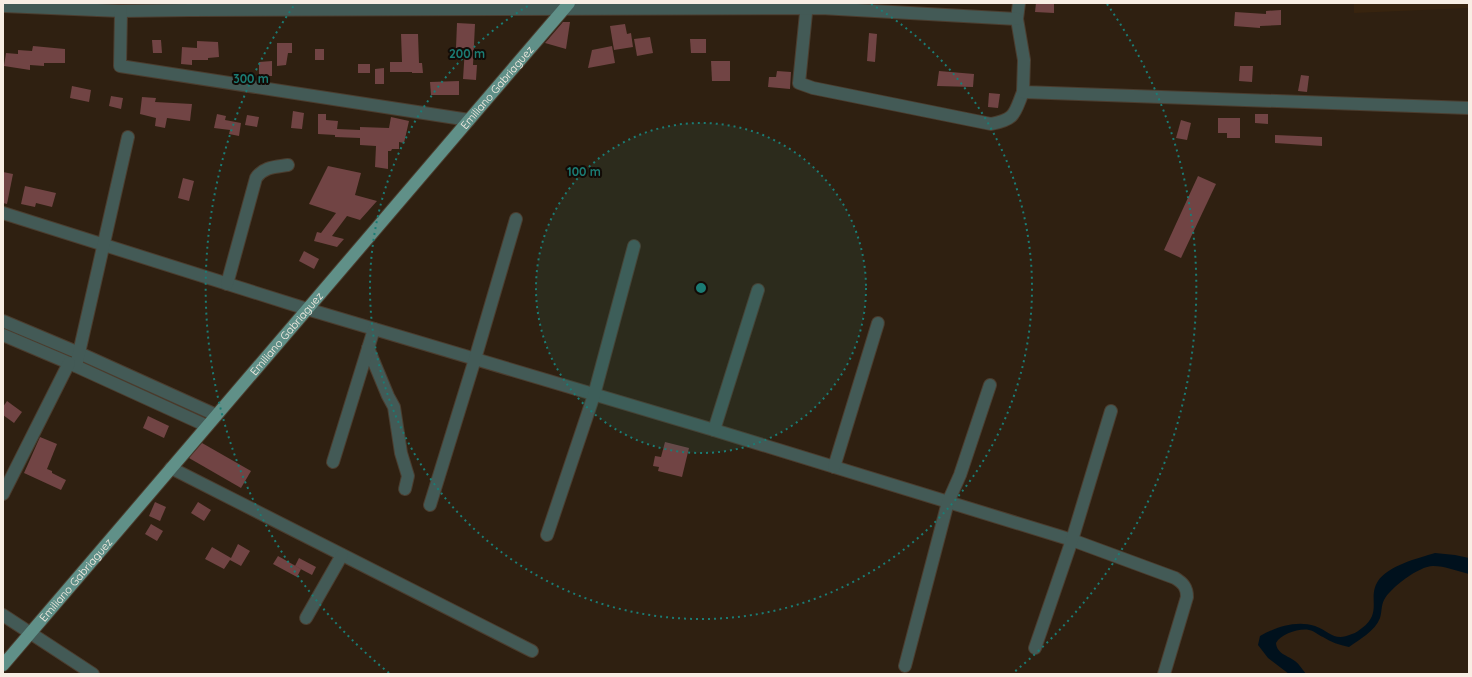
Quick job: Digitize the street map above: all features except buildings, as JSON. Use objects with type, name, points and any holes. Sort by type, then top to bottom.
[{"type":"main road","name":"Emiliano Gabriaguez","points":[[3,665],[566,6]]},
{"type":"street","points":[[807,6],[799,84],[991,124],[1005,121],[1013,114],[1023,92],[1024,60],[1017,19],[1019,3]]},
{"type":"street","points":[[3,6],[121,11],[188,6],[807,6],[1017,19]]},
{"type":"street","points":[[121,11],[120,66],[470,120]]},
{"type":"street","points":[[1023,92],[1469,108]]},
{"type":"street","points":[[3,494],[79,353],[128,137]]},
{"type":"street","points":[[227,284],[256,178],[264,169],[288,165]]},
{"type":"street","points":[[3,213],[307,309],[714,430],[1072,540],[1175,578],[1185,587],[1187,597],[1164,674]]},
{"type":"street","points":[[430,505],[516,219]]},
{"type":"street","points":[[548,535],[594,394],[634,246]]},
{"type":"street","points":[[714,430],[758,290]]},
{"type":"street","points":[[3,320],[216,415]]},
{"type":"street","points":[[834,467],[878,323]]},
{"type":"street","points":[[333,462],[374,329]]},
{"type":"street","points":[[3,336],[73,364],[207,426]]},
{"type":"street","points":[[368,348],[394,407],[401,453],[408,476],[405,489]]},
{"type":"street","points":[[905,666],[948,502],[960,475],[990,385]]},
{"type":"street","points":[[1035,648],[1072,540],[1111,411]]},
{"type":"street","points":[[171,468],[532,651]]},
{"type":"street","points":[[306,618],[342,555]]},
{"type":"street","points":[[3,615],[93,674]]},
{"type":"shaded area","points":[[1354,3],[1469,3],[1469,8],[1354,13]]},
{"type":"water","points":[[1435,553],[1469,558],[1469,574],[1433,566],[1420,570],[1406,578],[1387,595],[1383,602],[1380,618],[1375,627],[1349,647],[1332,642],[1309,630],[1291,632],[1278,640],[1276,643],[1278,650],[1296,662],[1306,674],[1289,674],[1268,658],[1258,645],[1260,636],[1279,627],[1293,624],[1308,624],[1315,626],[1337,637],[1355,633],[1368,622],[1372,616],[1375,587],[1383,576],[1404,563]]}]
